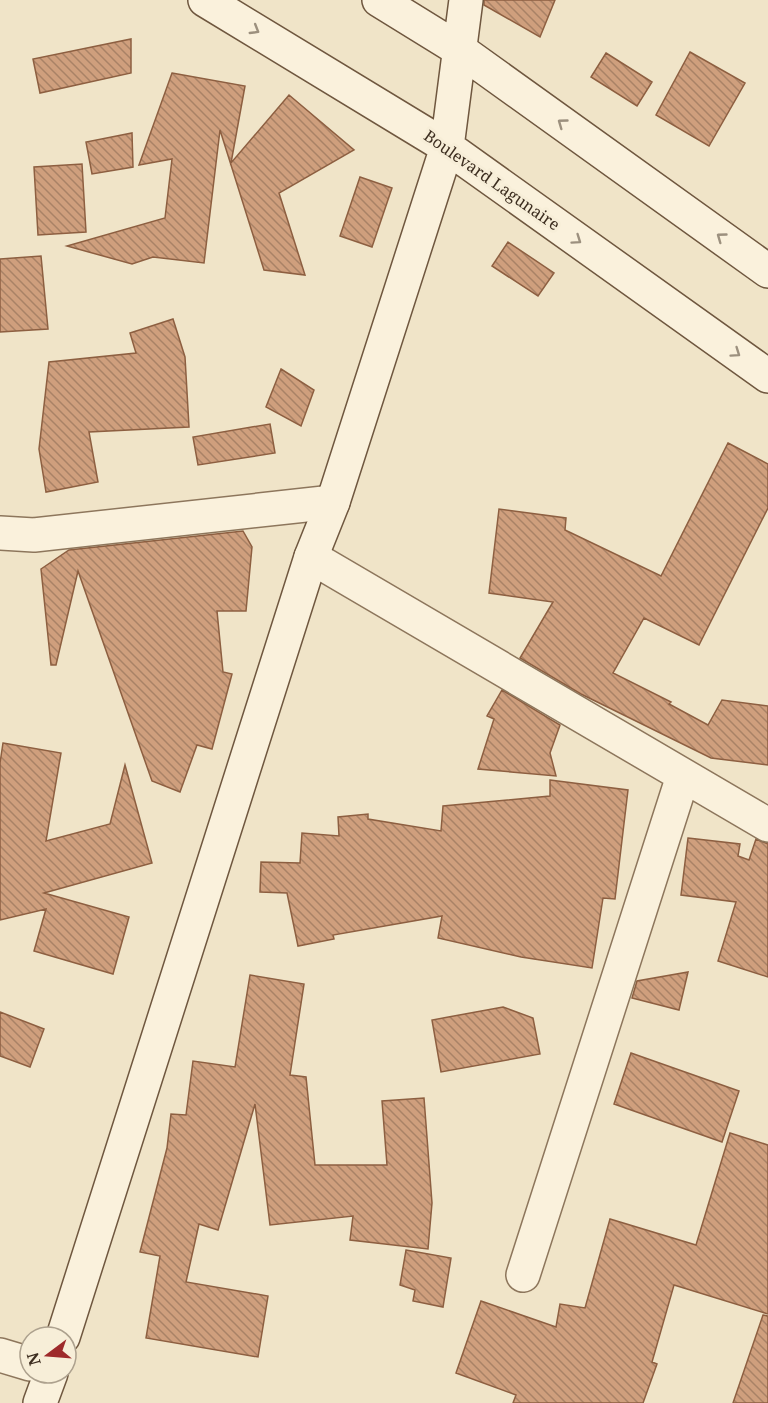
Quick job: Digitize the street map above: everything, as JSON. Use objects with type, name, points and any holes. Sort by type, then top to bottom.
[{"type":"main road","name":"Boulevard Lagunaire","points":[[205,0],[447,147],[768,376]]},
{"type":"main road","points":[[379,0],[460,50],[768,271]]},
{"type":"main road","points":[[67,1325],[311,557],[333,502],[447,147],[466,0]]},
{"type":"main road","points":[[0,533],[34,535],[333,502]]},
{"type":"main road","points":[[311,557],[768,825]]},
{"type":"main road","points":[[523,1275],[683,776]]},
{"type":"main road","points":[[0,1354],[18,1360]]},
{"type":"main road","points":[[40,1403],[47,1385]]},
{"type":"building","points":[[484,0],[555,0],[540,37],[484,5]]},
{"type":"building","points":[[131,39],[131,73],[40,93],[33,59]]},
{"type":"building","points":[[690,52],[745,83],[709,146],[656,115]]},
{"type":"building","points":[[606,53],[652,82],[637,106],[591,77]]},
{"type":"building","points":[[172,73],[245,86],[231,163],[289,95],[354,150],[279,193],[305,275],[264,270],[220,130],[204,263],[153,257],[132,264],[67,246],[165,218],[172,159],[139,165]]},
{"type":"building","points":[[132,133],[133,167],[92,174],[86,142]]},
{"type":"building","points":[[82,164],[86,232],[38,235],[34,167]]},
{"type":"building","points":[[360,177],[392,188],[372,247],[340,236]]},
{"type":"building","points":[[508,242],[554,273],[538,296],[492,266]]},
{"type":"building","points":[[41,256],[48,329],[0,332],[0,259]]},
{"type":"building","points":[[173,319],[185,357],[189,427],[89,432],[98,482],[46,492],[39,449],[49,362],[136,353],[130,333]]},
{"type":"building","points":[[281,369],[314,390],[301,426],[266,407]]},
{"type":"building","points":[[270,424],[275,453],[198,465],[193,437]]},
{"type":"building","points":[[728,443],[768,464],[768,508],[699,645],[644,618],[613,673],[671,702],[669,704],[708,725],[722,700],[768,706],[768,765],[711,758],[581,694],[520,658],[553,602],[489,593],[499,509],[566,518],[565,530],[661,576]]},
{"type":"building","points":[[243,531],[252,547],[246,611],[217,611],[223,672],[232,674],[212,749],[197,745],[180,792],[152,781],[78,571],[56,665],[51,665],[41,569],[69,550]]},
{"type":"building","points":[[502,690],[560,725],[550,753],[556,776],[478,769],[494,719],[487,716]]},
{"type":"building","points":[[3,743],[61,753],[46,841],[110,824],[125,765],[152,863],[44,893],[129,917],[113,974],[34,951],[46,909],[0,920],[0,763]]},
{"type":"building","points":[[550,780],[628,790],[615,899],[603,898],[592,968],[521,957],[438,938],[442,916],[333,935],[334,939],[298,946],[287,893],[260,892],[261,862],[300,863],[302,833],[339,836],[338,817],[368,814],[368,819],[441,831],[443,806],[550,796]]},
{"type":"building","points":[[688,838],[740,844],[738,856],[749,860],[756,839],[768,844],[768,977],[718,961],[736,902],[681,895]]},
{"type":"building","points":[[688,972],[679,1010],[632,998],[637,981]]},
{"type":"building","points":[[250,975],[304,984],[290,1075],[306,1077],[315,1165],[387,1165],[382,1101],[424,1098],[432,1203],[428,1249],[350,1240],[353,1216],[270,1225],[255,1104],[218,1230],[199,1224],[186,1282],[268,1296],[258,1357],[146,1338],[160,1256],[140,1252],[167,1148],[171,1114],[186,1115],[193,1061],[235,1067]]},
{"type":"building","points":[[503,1007],[533,1018],[540,1054],[441,1072],[432,1020]]},
{"type":"building","points":[[0,1012],[44,1029],[30,1067],[0,1056]]},
{"type":"building","points":[[631,1053],[739,1091],[722,1142],[614,1104]]},
{"type":"building","points":[[730,1133],[768,1145],[768,1314],[674,1285],[652,1362],[657,1364],[643,1403],[513,1403],[516,1395],[456,1373],[481,1301],[556,1327],[560,1304],[585,1308],[610,1219],[696,1245]]},
{"type":"building","points":[[406,1250],[451,1258],[443,1307],[413,1301],[415,1290],[400,1285]]},
{"type":"building","points":[[763,1315],[768,1316],[768,1403],[733,1403]]}]
